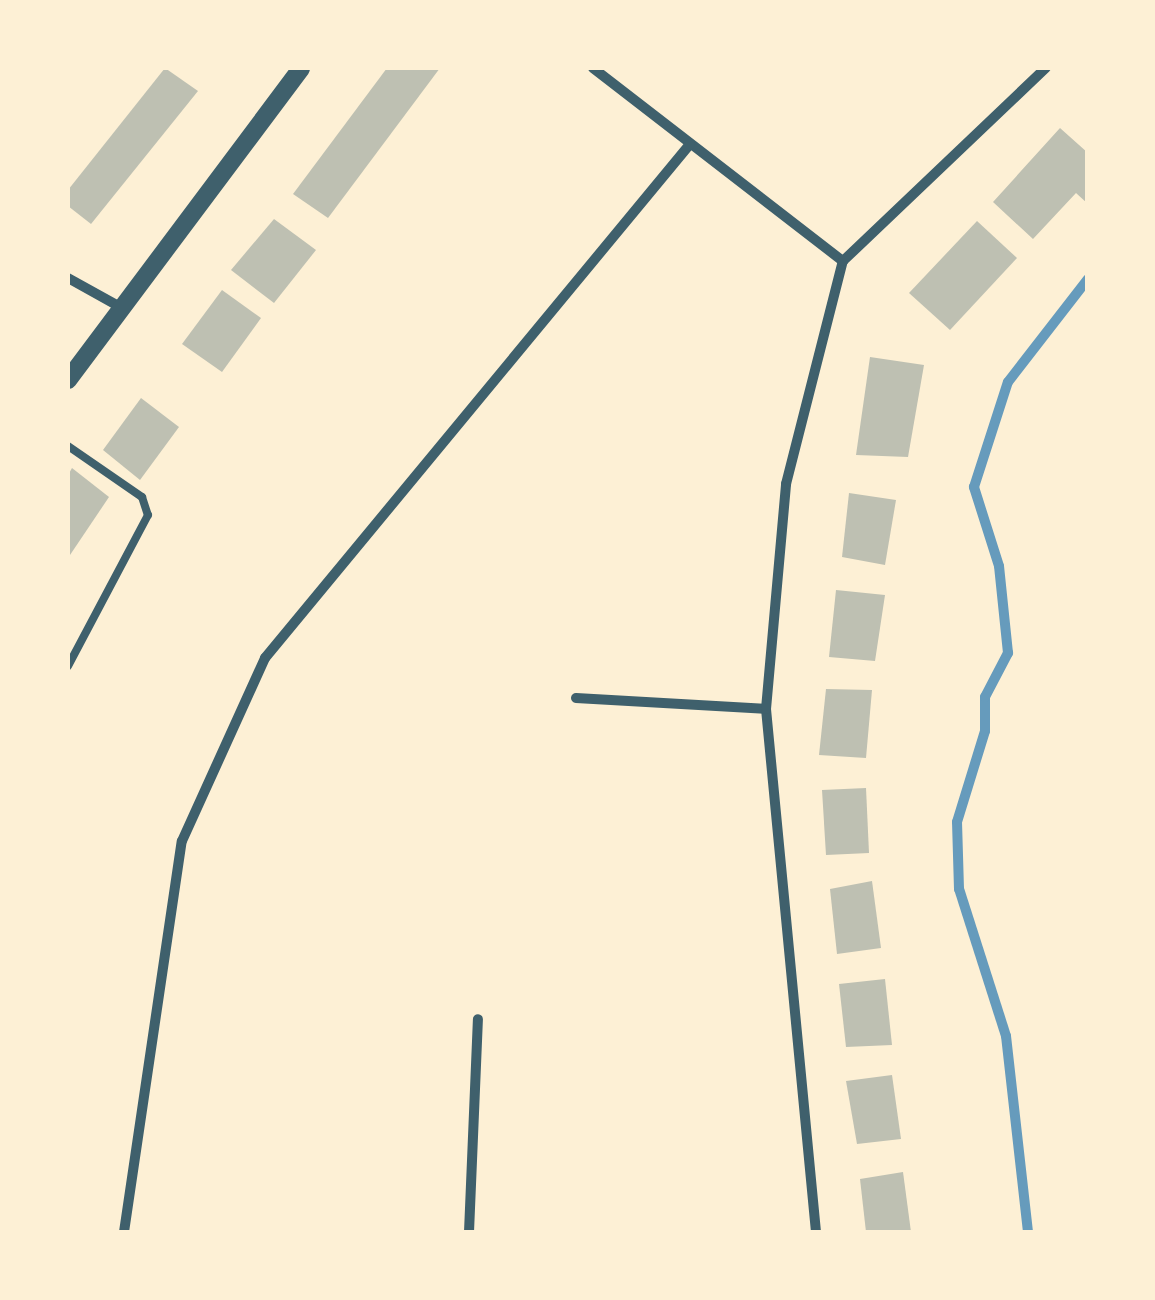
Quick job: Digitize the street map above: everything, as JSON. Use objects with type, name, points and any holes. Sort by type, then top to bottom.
[{"type":"street","points":[[68,380],[301,68]]},
{"type":"street","points":[[593,68],[843,261]]},
{"type":"street","points":[[816,1232],[766,709],[786,484],[843,261],[1046,68]]},
{"type":"street","points":[[124,1232],[182,841],[264,658],[690,144]]},
{"type":"street","points":[[68,278],[120,307]]},
{"type":"street","points":[[576,698],[766,709]]},
{"type":"street","points":[[469,1232],[478,1018]]},
{"type":"lane","points":[[68,446],[142,497],[148,515],[68,666]]},
{"type":"building","points":[[165,68],[198,91],[91,224],[68,206],[68,190]]},
{"type":"building","points":[[387,68],[440,68],[328,218],[293,194]]},
{"type":"building","points":[[1060,128],[1088,153],[1088,204],[1076,193],[1033,239],[993,202]]},
{"type":"building","points":[[274,219],[316,250],[274,303],[231,270]]},
{"type":"building","points":[[977,221],[1017,258],[950,330],[909,293]]},
{"type":"building","points":[[222,290],[261,318],[222,372],[182,344]]},
{"type":"building","points":[[870,357],[924,365],[908,457],[856,455]]},
{"type":"building","points":[[141,398],[179,427],[140,480],[103,450]]},
{"type":"building","points":[[72,468],[109,497],[68,558],[68,475]]},
{"type":"building","points":[[849,493],[896,500],[885,565],[842,557]]},
{"type":"building","points":[[836,590],[885,595],[875,661],[829,657]]},
{"type":"building","points":[[826,689],[872,690],[866,758],[819,755]]},
{"type":"building","points":[[866,788],[869,853],[826,855],[822,790]]},
{"type":"building","points":[[872,881],[881,948],[837,954],[830,889]]},
{"type":"building","points":[[885,979],[892,1045],[846,1047],[839,984]]},
{"type":"building","points":[[892,1075],[901,1139],[857,1144],[846,1081]]},
{"type":"building","points":[[903,1172],[911,1232],[866,1232],[860,1179]]},
{"type":"waterway","points":[[1028,1232],[1006,1036],[959,889],[957,822],[985,731],[985,697],[1008,653],[999,566],[974,487],[1008,382],[1088,279]]}]
